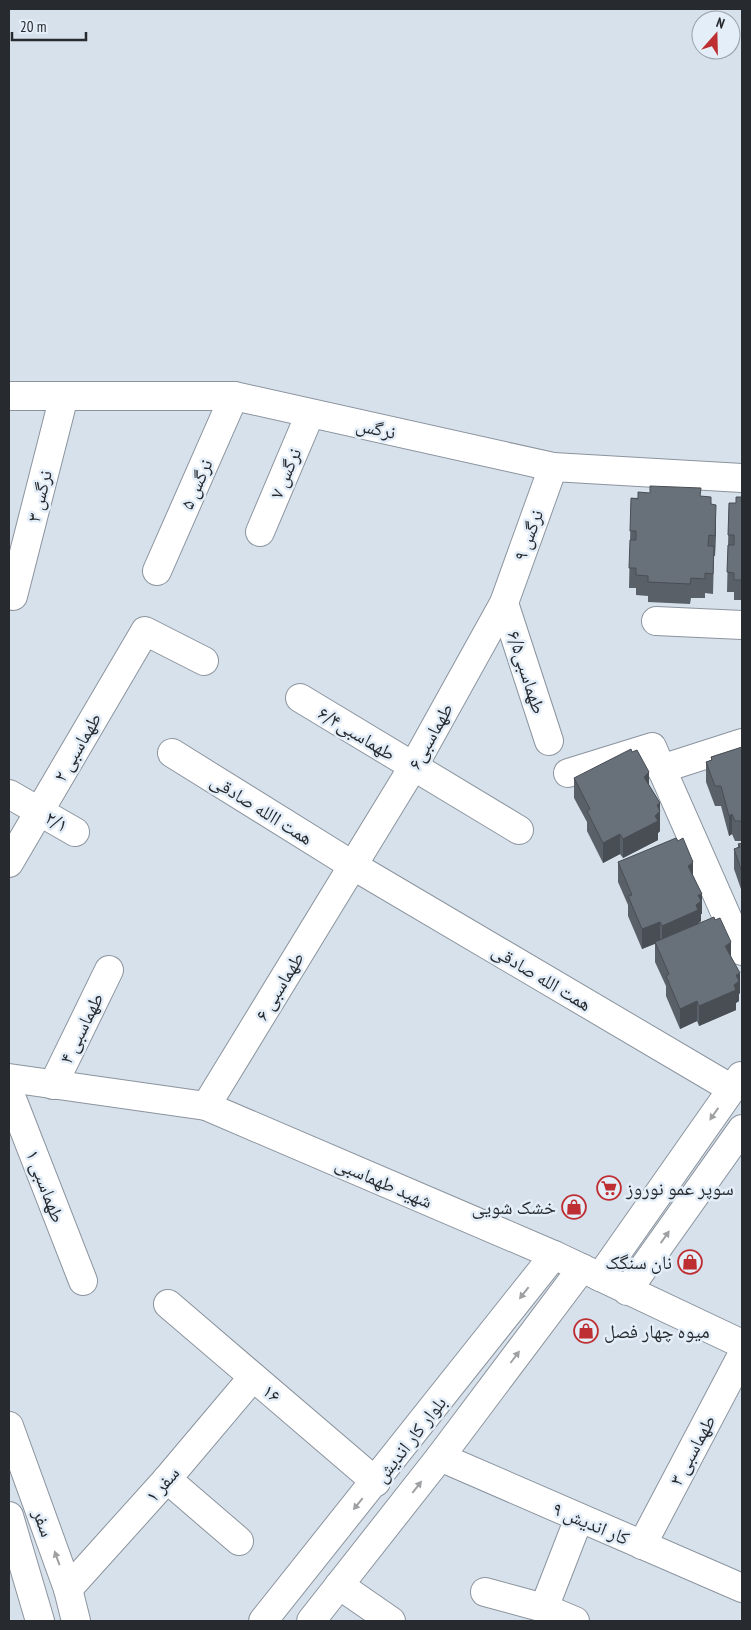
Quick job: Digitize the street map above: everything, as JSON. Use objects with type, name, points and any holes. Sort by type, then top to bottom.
[{"type":"street","name":"نرگس","points":[[9,396],[234,396],[553,467],[742,478]]},
{"type":"street","name":"۳ نرگس","points":[[13,596],[64,396]]},
{"type":"street","name":"۵ نرگس","points":[[157,571],[234,396]]},
{"type":"street","name":"۷ نرگس","points":[[260,532],[310,414]]},
{"type":"street","name":"۹ نرگس","points":[[504,603],[553,467]]},
{"type":"street","name":"۶/۵طهماسبی","points":[[504,603],[549,741]]},
{"type":"street","name":"۶طهماسبی","points":[[352,865],[413,767],[504,603]]},
{"type":"street","points":[[656,621],[742,625]]},
{"type":"street","name":"۲ طهماسبی","points":[[9,863],[145,631],[204,661]]},
{"type":"street","name":"۶/۴طهماسبی","points":[[300,698],[519,830]]},
{"type":"street","points":[[661,769],[742,742]]},
{"type":"street","points":[[568,773],[652,747],[742,951]]},
{"type":"street","name":"همت االله صادقی","points":[[172,753],[352,865]]},
{"type":"street","name":"۲/۱","points":[[9,794],[76,832]]},
{"type":"street","name":"همت الله صادقی","points":[[352,865],[737,1082]]},
{"type":"street","name":"۶ طهماسبی","points":[[206,1106],[352,865]]},
{"type":"street","name":"۴ طهماسبی","points":[[53,1085],[109,970]]},
{"type":"street","name":"شهید طهماسبی","points":[[9,1078],[206,1106],[554,1255],[742,1344]]},
{"type":"street","name":"بلوار کار اندیش","points":[[311,1621],[440,1457],[591,1272],[737,1082]]},
{"type":"street","name":"۱ طهماسبی","points":[[9,1091],[83,1281]]},
{"type":"street","points":[[627,1291],[742,1129]]},
{"type":"street","name":"بلوار کار اندیش","points":[[263,1621],[376,1482],[554,1255]]},
{"type":"street","name":"۱۶","points":[[168,1304],[376,1482]]},
{"type":"street","name":"۳ طهماسبی","points":[[642,1545],[742,1355]]},
{"type":"street","name":"۱ سفر","points":[[68,1589],[167,1479],[253,1377]]},
{"type":"street","name":"سفر","points":[[9,1426],[68,1589],[76,1621]]},
{"type":"street","name":"۹ کار اندیش","points":[[440,1457],[742,1588]]},
{"type":"street","points":[[167,1479],[239,1541]]},
{"type":"street","name":"سفر","points":[[9,1516],[40,1621]]},
{"type":"street","points":[[544,1608],[579,1518]]},
{"type":"street","points":[[339,1585],[391,1621]]},
{"type":"street","points":[[484,1592],[544,1608],[575,1621]]},
{"type":"building","points":[[650,486],[701,488],[700,496],[711,497],[711,504],[716,505],[715,536],[709,535],[708,546],[714,546],[713,574],[705,573],[705,579],[691,578],[690,584],[648,582],[648,576],[636,575],[636,568],[629,568],[630,540],[636,540],[636,531],[630,531],[631,498],[638,499],[638,492],[650,493]]},
{"type":"building","points":[[736,497],[742,497],[742,580],[734,580],[734,573],[727,572],[728,545],[734,545],[734,535],[728,535],[729,503],[736,503]]},
{"type":"building","points":[[742,747],[742,824],[741,821],[735,821],[732,814],[729,816],[721,786],[715,786],[706,762],[712,760],[711,757]]},
{"type":"building","points":[[631,749],[632,752],[637,750],[649,772],[644,777],[660,803],[657,805],[660,811],[655,816],[658,821],[623,839],[620,834],[603,843],[587,811],[590,809],[574,778]]},
{"type":"building","points":[[676,838],[678,841],[683,838],[693,862],[688,866],[702,894],[698,895],[701,901],[696,905],[698,910],[662,926],[660,922],[642,929],[628,896],[632,895],[618,862]]},
{"type":"building","points":[[742,843],[742,872],[734,849],[740,847],[738,844]]},
{"type":"building","points":[[714,917],[715,920],[720,918],[731,942],[725,946],[740,973],[736,975],[739,981],[734,985],[736,990],[699,1006],[697,1001],[680,1009],[666,976],[669,974],[655,942]]},
{"type":"place","name":"سوپر عمو نوروز","points":[[609,1188]]},
{"type":"place","name":"خشک شویی","points":[[574,1207]]},
{"type":"place","name":"نان سنگک","points":[[690,1262]]},
{"type":"place","name":"میوه چهار فصل","points":[[586,1331]]}]
